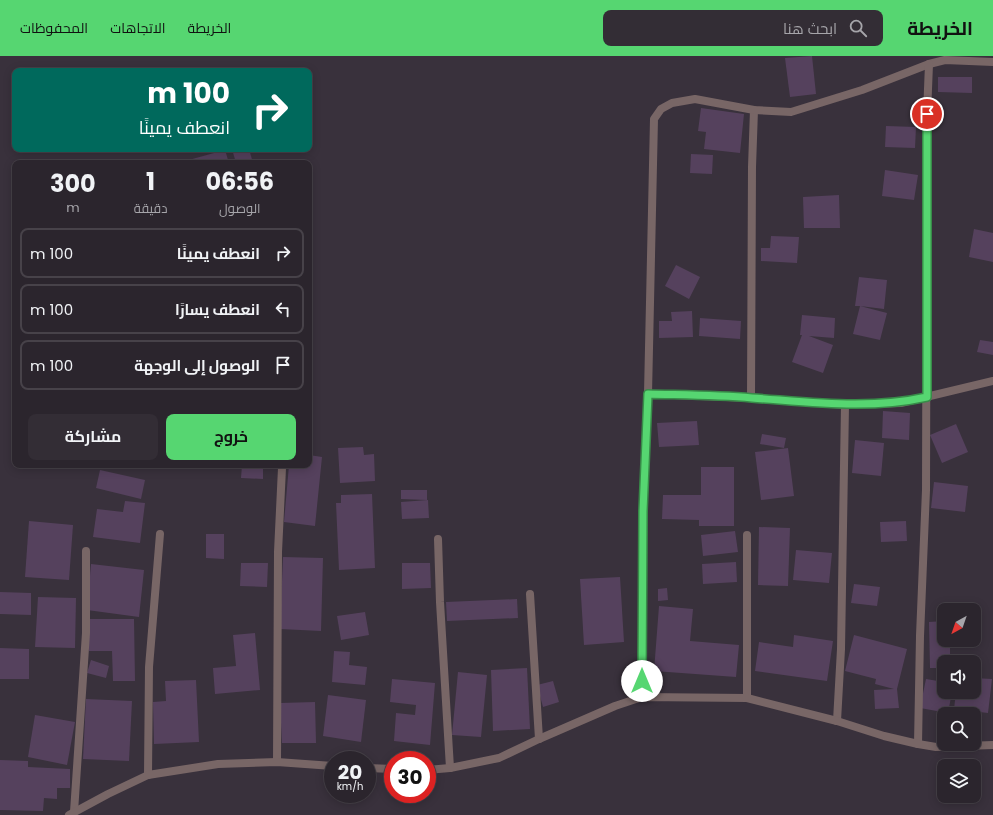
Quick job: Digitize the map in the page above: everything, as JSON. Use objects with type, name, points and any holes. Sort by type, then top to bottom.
[{"type":"street","points":[[642,697],[643,511],[648,394],[654,119],[661,109],[672,103],[695,99],[754,110],[791,112],[862,90],[929,64],[945,60],[993,62]]},
{"type":"street","points":[[918,744],[927,397],[927,114],[929,64]]},
{"type":"street","points":[[751,398],[752,167],[754,110]]},
{"type":"street","points":[[648,394],[751,398],[845,405],[900,403],[993,380]]},
{"type":"street","points":[[837,721],[841,649],[845,405]]},
{"type":"street","points":[[277,762],[278,552],[282,468]]},
{"type":"street","points":[[148,775],[148,667],[160,534]]},
{"type":"street","points":[[747,535],[747,698]]},
{"type":"street","points":[[438,539],[440,602],[450,768]]},
{"type":"street","points":[[72,814],[86,633],[86,551]]},
{"type":"street","points":[[530,594],[539,739]]},
{"type":"street","points":[[436,769],[450,768],[499,758],[615,706],[642,697],[747,698],[918,744],[936,747],[993,745]]},
{"type":"street","points":[[72,814],[108,794],[148,775],[218,764],[277,762],[324,765]]},
{"type":"building","points":[[812,56],[816,94],[790,97],[785,58]]},
{"type":"building","points":[[938,77],[972,77],[972,93],[938,92]]},
{"type":"building","points":[[701,108],[744,114],[740,153],[704,149],[706,132],[698,131]]},
{"type":"building","points":[[886,126],[916,127],[915,148],[885,147]]},
{"type":"building","points":[[218,152],[226,152],[228,160],[189,160]]},
{"type":"building","points":[[233,152],[250,152],[252,160],[235,160]]},
{"type":"building","points":[[691,154],[713,155],[712,174],[690,173]]},
{"type":"building","points":[[885,170],[918,175],[914,200],[882,196]]},
{"type":"building","points":[[839,195],[840,228],[804,228],[803,197]]},
{"type":"building","points":[[974,229],[993,233],[993,262],[969,257]]},
{"type":"building","points":[[771,236],[799,237],[797,263],[761,261],[761,248],[770,248]]},
{"type":"building","points":[[676,265],[700,277],[689,299],[665,286]]},
{"type":"building","points":[[859,277],[887,280],[884,309],[855,306]]},
{"type":"building","points":[[860,306],[887,313],[880,340],[853,334]]},
{"type":"building","points":[[692,311],[693,337],[659,338],[659,321],[672,321],[671,312]]},
{"type":"building","points":[[802,315],[835,318],[834,338],[809,336],[833,345],[823,373],[792,362],[802,335],[800,335]]},
{"type":"building","points":[[700,318],[741,321],[740,339],[699,336]]},
{"type":"building","points":[[980,340],[993,342],[993,355],[977,352]]},
{"type":"building","points":[[883,411],[910,413],[909,440],[882,438]]},
{"type":"building","points":[[697,421],[699,445],[659,447],[657,423]]},
{"type":"building","points":[[956,424],[968,452],[942,463],[930,435]]},
{"type":"building","points":[[762,434],[786,438],[784,448],[760,444]]},
{"type":"building","points":[[855,440],[884,443],[881,476],[852,473]]},
{"type":"building","points":[[363,447],[364,455],[374,454],[375,481],[340,483],[338,448]]},
{"type":"building","points":[[788,448],[794,496],[761,500],[755,452]]},
{"type":"building","points":[[312,455],[322,457],[315,526],[284,522],[289,468],[312,468]]},
{"type":"building","points":[[701,467],[734,467],[734,526],[699,526],[699,520],[662,519],[663,495],[701,495]]},
{"type":"building","points":[[242,468],[263,468],[263,479],[241,478]]},
{"type":"building","points":[[100,470],[145,480],[141,499],[96,488]]},
{"type":"building","points":[[934,482],[968,486],[965,512],[931,508]]},
{"type":"building","points":[[401,490],[427,490],[427,500],[401,499]]},
{"type":"building","points":[[372,494],[375,568],[339,570],[336,503],[341,503],[341,495]]},
{"type":"building","points":[[428,500],[429,518],[402,519],[401,502]]},
{"type":"building","points":[[125,501],[145,503],[140,543],[93,537],[97,509],[123,512]]},
{"type":"building","points":[[29,521],[73,525],[69,580],[25,577]]},
{"type":"building","points":[[906,521],[907,541],[881,542],[880,522]]},
{"type":"building","points":[[759,527],[790,528],[788,586],[758,585]]},
{"type":"building","points":[[735,531],[738,552],[703,556],[701,535]]},
{"type":"building","points":[[206,534],[224,534],[224,559],[206,558]]},
{"type":"building","points":[[796,550],[832,553],[829,583],[793,580]]},
{"type":"building","points":[[283,557],[323,558],[321,631],[280,629]]},
{"type":"building","points":[[736,562],[737,582],[703,584],[702,564]]},
{"type":"building","points":[[241,563],[268,563],[267,587],[240,586]]},
{"type":"building","points":[[402,563],[430,563],[431,588],[402,589]]},
{"type":"building","points":[[91,564],[144,570],[139,617],[87,610]]},
{"type":"building","points":[[620,577],[624,642],[584,645],[580,579]]},
{"type":"building","points":[[854,584],[880,587],[877,606],[851,603]]},
{"type":"building","points":[[667,588],[668,600],[658,601],[658,589]]},
{"type":"building","points":[[0,592],[31,593],[31,615],[0,614]]},
{"type":"building","points":[[38,597],[76,598],[75,648],[35,647]]},
{"type":"building","points":[[517,599],[518,618],[447,621],[446,602]]},
{"type":"building","points":[[659,606],[693,609],[690,641],[739,645],[736,677],[654,671]]},
{"type":"building","points":[[365,612],[369,635],[341,640],[337,616]]},
{"type":"building","points":[[88,619],[134,619],[135,681],[113,681],[112,651],[89,651]]},
{"type":"building","points":[[937,621],[937,647],[950,647],[950,655],[937,655],[937,668],[930,668],[929,622]]},
{"type":"building","points":[[255,633],[260,690],[215,694],[213,668],[236,666],[233,635]]},
{"type":"building","points":[[794,635],[833,641],[827,681],[755,671],[759,642],[793,647]]},
{"type":"building","points":[[854,635],[907,649],[897,689],[899,708],[875,709],[874,690],[894,689],[875,684],[876,679],[845,671]]},
{"type":"building","points":[[0,648],[29,649],[29,679],[0,679]]},
{"type":"building","points":[[334,651],[350,652],[349,665],[367,667],[365,685],[332,682]]},
{"type":"building","points":[[91,660],[109,666],[106,678],[87,673]]},
{"type":"building","points":[[527,668],[530,729],[493,731],[491,670]]},
{"type":"building","points":[[458,672],[487,675],[481,737],[452,735]]},
{"type":"building","points":[[981,678],[992,679],[988,713],[981,712],[981,707],[954,707],[955,699],[981,699]]},
{"type":"building","points":[[392,679],[435,683],[430,745],[394,741],[396,713],[415,715],[416,705],[390,702]]},
{"type":"building","points":[[926,679],[937,681],[937,699],[951,699],[949,707],[937,707],[937,711],[920,708]]},
{"type":"building","points":[[196,680],[199,742],[154,744],[153,702],[166,701],[165,681]]},
{"type":"building","points":[[553,681],[559,702],[543,707],[537,685]]},
{"type":"building","points":[[328,695],[366,700],[361,742],[323,736]]},
{"type":"building","points":[[86,699],[132,701],[129,761],[83,759]]},
{"type":"building","points":[[315,702],[316,743],[282,743],[280,703]]},
{"type":"building","points":[[35,715],[75,722],[67,765],[28,757]]},
{"type":"building","points":[[0,760],[28,761],[28,767],[70,769],[70,788],[57,788],[57,799],[44,798],[43,811],[0,810]]},
{"type":"route","points":[[642,681],[643,511],[648,394],[751,398],[845,405],[900,403],[927,397],[927,114]]}]
